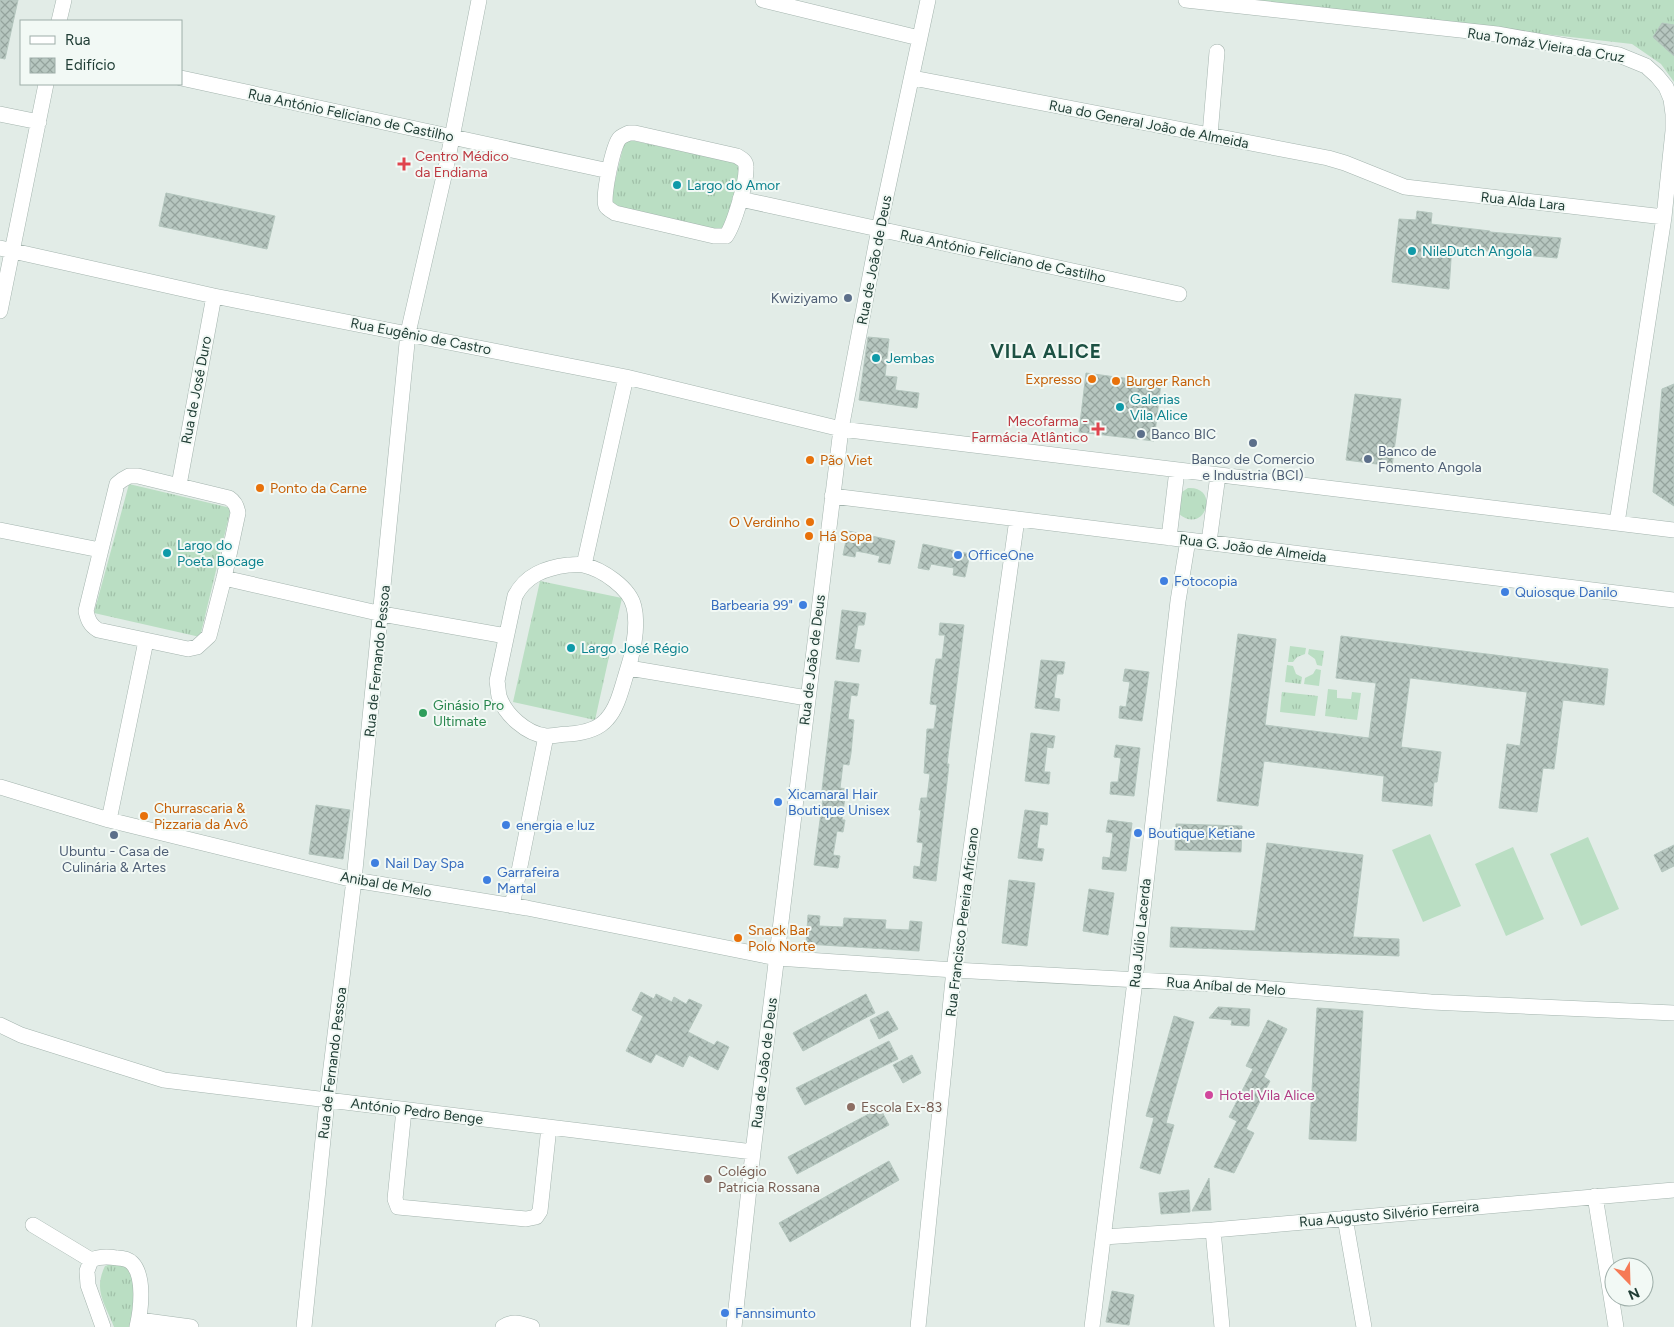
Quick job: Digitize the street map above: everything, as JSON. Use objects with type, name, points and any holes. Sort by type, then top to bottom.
[{"type":"street","points":[[59,20],[64,0]]},
{"type":"street","name":"Rua de Fernando Pessoa","points":[[304,1327],[326,1100],[354,880],[382,614],[408,333],[448,163],[479,0]]},
{"type":"street","points":[[763,0],[919,38]]},
{"type":"street","name":"Rua de João de Deus","points":[[734,1327],[807,698],[841,429],[880,229],[928,0]]},
{"type":"street","name":"Rua Tomáz Vieira da Cruz","points":[[1186,0],[1498,34],[1618,55],[1646,66],[1657,76],[1666,87],[1671,100],[1673,131],[1664,217],[1617,523]]},
{"type":"street","points":[[1210,135],[1217,52]]},
{"type":"street","name":"Rua António Feliciano de Castilho","points":[[182,78],[609,171]]},
{"type":"street","name":"Rua do General João de Almeida","points":[[913,78],[1328,158],[1384,178]]},
{"type":"street","points":[[0,311],[6,249],[39,122],[46,85]]},
{"type":"street","points":[[0,114],[39,122]]},
{"type":"street","points":[[635,133],[737,156],[743,160],[746,167],[740,199],[731,229],[726,236],[714,236],[609,210],[605,200],[609,171],[617,141],[622,136],[635,133]]},
{"type":"street","name":"Rua Alda Lara","points":[[1384,178],[1405,187],[1429,191],[1664,217]]},
{"type":"street","name":"Rua António Feliciano de Castilho","points":[[740,199],[1178,294]]},
{"type":"street","name":"Rua Eugênio de Castro","points":[[6,249],[214,296],[626,377],[841,429]]},
{"type":"street","name":"Rua de José Duro","points":[[178,485],[214,296]]},
{"type":"street","points":[[584,565],[626,377]]},
{"type":"street","points":[[841,429],[1674,530]]},
{"type":"street","points":[[1169,538],[1178,470]]},
{"type":"street","points":[[1209,542],[1218,475]]},
{"type":"street","points":[[130,476],[138,476],[178,485],[229,498],[234,501],[237,507],[238,513],[224,578],[209,636],[197,647],[188,649],[98,630],[91,626],[86,611],[117,484],[130,476]]},
{"type":"street","name":"Rua G. João de Almeida","points":[[832,496],[1674,600]]},
{"type":"street","name":"Rua Francisco Pereira Africano","points":[[918,1327],[954,970],[1017,519]]},
{"type":"street","points":[[0,530],[100,550]]},
{"type":"street","name":"Rua Júlio Lacerda","points":[[1092,1327],[1178,601],[1188,540]]},
{"type":"street","points":[[568,564],[584,565],[608,576],[620,585],[634,606],[634,643],[629,668],[614,709],[600,725],[589,731],[546,736],[532,731],[521,724],[503,705],[498,695],[498,681],[506,636],[515,596],[520,586],[542,570],[554,566],[568,564]]},
{"type":"street","points":[[224,578],[382,614],[506,636]]},
{"type":"street","points":[[109,820],[146,641]]},
{"type":"street","points":[[629,668],[807,698]]},
{"type":"street","points":[[512,906],[546,736]]},
{"type":"street","name":"Anibal de Melo","points":[[0,787],[109,820],[354,880],[512,906],[777,958]]},
{"type":"street","name":"Rua Aníbal de Melo","points":[[777,958],[1134,980],[1431,1002],[1674,1013]]},
{"type":"street","name":"António Pedro Benge","points":[[0,1024],[21,1035],[164,1080],[753,1152]]},
{"type":"street","points":[[404,1110],[395,1199],[398,1207],[526,1219],[536,1217],[540,1211],[549,1127]]},
{"type":"street","name":"Rua Augusto Silvério Ferreira","points":[[1104,1237],[1213,1230],[1674,1190]]},
{"type":"street","points":[[1595,1196],[1616,1327]]},
{"type":"street","points":[[1345,1218],[1364,1327]]},
{"type":"street","points":[[33,1225],[91,1260],[104,1256],[127,1259],[132,1263],[139,1276],[141,1298],[138,1323],[191,1327]]},
{"type":"street","points":[[1213,1230],[1222,1327]]},
{"type":"street","points":[[91,1260],[87,1271],[88,1285],[103,1327]]},
{"type":"street","points":[[503,1327],[508,1323],[514,1322],[532,1327]]},
{"type":"green space","points":[[1244,0],[1674,0],[1674,82],[1661,64],[1632,44]]},
{"type":"green space","points":[[625,139],[742,164],[726,234],[609,207]]},
{"type":"green space","points":[[129,484],[231,508],[200,637],[94,613]]},
{"type":"green space","points":[[1188,488],[1198,489],[1204,494],[1207,501],[1202,515],[1196,519],[1188,519],[1179,514],[1179,494]]},
{"type":"green space","points":[[540,581],[622,598],[595,720],[513,702]]},
{"type":"green space","points":[[1290,646],[1306,648],[1305,654],[1297,657],[1293,662],[1288,662]]},
{"type":"green space","points":[[1309,649],[1324,651],[1322,666],[1317,665],[1315,659],[1308,654]]},
{"type":"green space","points":[[1287,665],[1293,666],[1296,674],[1302,677],[1301,684],[1285,682]]},
{"type":"green space","points":[[1316,669],[1321,670],[1319,686],[1304,684],[1305,678],[1313,674]]},
{"type":"green space","points":[[1328,689],[1337,690],[1337,698],[1351,699],[1352,692],[1361,693],[1357,720],[1325,716]]},
{"type":"green space","points":[[1282,692],[1318,696],[1315,716],[1280,712]]},
{"type":"green space","points":[[1430,834],[1461,906],[1423,922],[1392,850]]},
{"type":"green space","points":[[1588,837],[1619,909],[1581,926],[1550,854]]},
{"type":"green space","points":[[1513,847],[1544,919],[1506,936],[1475,864]]},
{"type":"green space","points":[[114,1263],[127,1265],[139,1281],[134,1327],[114,1327],[104,1304],[100,1283],[105,1266]]},
{"type":"building","points":[[0,0],[18,0],[5,59],[0,58]]},
{"type":"building","points":[[1662,23],[1674,25],[1674,56],[1653,37]]},
{"type":"building","points":[[166,193],[275,216],[267,249],[159,226]]},
{"type":"building","points":[[1417,211],[1432,213],[1431,224],[1490,232],[1561,238],[1557,258],[1500,253],[1452,245],[1449,289],[1392,282],[1399,219],[1416,220]]},
{"type":"building","name":"Jembas","points":[[868,337],[889,339],[885,376],[897,377],[895,390],[919,393],[917,408],[859,400]]},
{"type":"building","name":"Galerias Vila Alice","points":[[1086,373],[1161,383],[1154,441],[1079,432]]},
{"type":"building","points":[[1674,384],[1674,506],[1653,492],[1662,389]]},
{"type":"building","points":[[1355,394],[1401,399],[1392,466],[1346,460]]},
{"type":"building","points":[[848,531],[895,541],[890,564],[878,562],[880,556],[867,553],[856,551],[855,557],[843,555]]},
{"type":"building","points":[[923,544],[970,554],[965,577],[953,575],[954,568],[931,564],[929,570],[918,568]]},
{"type":"building","points":[[842,610],[866,613],[864,625],[858,625],[854,649],[861,650],[859,662],[836,659]]},
{"type":"building","points":[[940,623],[964,625],[947,764],[949,764],[936,881],[913,878],[914,866],[920,867],[923,843],[917,842],[921,810],[919,810],[921,798],[927,798],[930,774],[924,773],[927,729],[934,729],[937,705],[930,704],[934,671],[936,659],[942,659],[945,635],[939,635]]},
{"type":"building","points":[[1238,634],[1276,639],[1265,725],[1369,738],[1376,683],[1336,678],[1341,636],[1608,669],[1604,705],[1563,700],[1554,769],[1543,768],[1537,812],[1499,808],[1507,744],[1520,746],[1527,692],[1410,678],[1401,747],[1441,752],[1437,782],[1434,782],[1432,806],[1382,801],[1384,776],[1264,761],[1258,806],[1217,801]]},
{"type":"building","points":[[1041,660],[1065,662],[1063,674],[1057,674],[1054,698],[1060,699],[1059,711],[1035,708]]},
{"type":"building","points":[[1125,669],[1149,672],[1142,721],[1119,718],[1120,706],[1126,707],[1130,682],[1123,681]]},
{"type":"building","points":[[835,681],[859,684],[857,696],[851,695],[848,719],[854,720],[851,753],[849,765],[843,764],[840,788],[846,789],[842,820],[845,820],[843,832],[837,831],[833,855],[840,856],[838,868],[814,865]]},
{"type":"building","points":[[1031,733],[1055,736],[1053,748],[1047,747],[1044,772],[1050,772],[1049,784],[1025,781]]},
{"type":"building","points":[[1116,745],[1140,748],[1134,796],[1110,794],[1111,782],[1118,782],[1121,758],[1114,757]]},
{"type":"building","points":[[316,805],[350,810],[343,859],[309,854]]},
{"type":"building","points":[[1025,810],[1048,813],[1047,825],[1040,824],[1037,848],[1044,849],[1042,861],[1018,858]]},
{"type":"building","points":[[1108,820],[1132,823],[1126,871],[1102,869],[1103,857],[1110,858],[1113,833],[1106,832]]},
{"type":"building","points":[[1176,824],[1242,826],[1241,852],[1175,850]]},
{"type":"building","points":[[1267,843],[1363,855],[1353,937],[1399,939],[1399,956],[1170,947],[1171,927],[1255,931]]},
{"type":"building","points":[[1674,845],[1674,866],[1662,872],[1654,855]]},
{"type":"building","points":[[1009,880],[1035,883],[1027,946],[1002,943]]},
{"type":"building","points":[[1089,889],[1114,893],[1108,935],[1083,931]]},
{"type":"building","points":[[808,915],[820,916],[819,926],[843,927],[844,918],[886,920],[885,929],[909,930],[910,921],[922,922],[919,951],[806,944]]},
{"type":"building","points":[[641,992],[654,999],[656,994],[672,1002],[674,997],[686,1004],[689,999],[702,1005],[688,1032],[714,1045],[717,1041],[729,1047],[718,1070],[689,1055],[683,1067],[656,1054],[651,1063],[626,1051],[643,1016],[632,1010]]},
{"type":"building","points":[[866,994],[875,1013],[803,1051],[793,1033]]},
{"type":"building","points":[[1218,1007],[1250,1009],[1249,1026],[1231,1025],[1232,1020],[1209,1018]]},
{"type":"building","points":[[1317,1008],[1363,1011],[1356,1141],[1309,1139]]},
{"type":"building","points":[[888,1011],[898,1029],[879,1039],[870,1020]]},
{"type":"building","points":[[1174,1016],[1194,1022],[1166,1123],[1174,1125],[1160,1174],[1140,1168],[1154,1118],[1146,1116]]},
{"type":"building","points":[[1268,1020],[1287,1029],[1264,1077],[1270,1081],[1246,1129],[1254,1133],[1234,1173],[1214,1167],[1237,1121],[1229,1117],[1253,1069],[1246,1066]]},
{"type":"building","points":[[889,1041],[898,1059],[805,1105],[796,1088]]},
{"type":"building","points":[[912,1055],[921,1073],[903,1083],[893,1065]]},
{"type":"building","points":[[880,1108],[889,1125],[797,1174],[788,1157]]},
{"type":"building","points":[[889,1161],[899,1180],[790,1242],[779,1223]]},
{"type":"building","points":[[1209,1178],[1211,1210],[1192,1211]]},
{"type":"building","points":[[1189,1190],[1190,1212],[1161,1214],[1159,1193]]},
{"type":"building","points":[[1112,1291],[1134,1295],[1129,1325],[1106,1322]]},
{"type":"place","name":"Centro Médico da Endiama","points":[[404,164]]},
{"type":"place","name":"Largo do Amor","points":[[677,185]]},
{"type":"place","name":"NileDutch Angola","points":[[1412,251]]},
{"type":"place","name":"Kwiziyamo","points":[[848,298]]},
{"type":"place","name":"Jembas","points":[[876,358]]},
{"type":"place","name":"Expresso","points":[[1092,379]]},
{"type":"place","name":"Burger Ranch","points":[[1116,381]]},
{"type":"place","name":"Galerias Vila Alice","points":[[1120,407]]},
{"type":"place","name":"Mecofarma - Farmácia Atlântico","points":[[1098,429]]},
{"type":"place","name":"Banco BIC","points":[[1141,434]]},
{"type":"place","name":"Banco de Comercio e Industria (BCI)","points":[[1253,443]]},
{"type":"place","name":"Banco de Fomento Angola","points":[[1368,459]]},
{"type":"place","name":"Pão Viet","points":[[810,460]]},
{"type":"place","name":"Ponto da Carne","points":[[260,488]]},
{"type":"place","name":"O Verdinho","points":[[810,522]]},
{"type":"place","name":"Há Sopa","points":[[809,536]]},
{"type":"place","name":"Largo do Poeta Bocage","points":[[167,553]]},
{"type":"place","name":"OfficeOne","points":[[958,555]]},
{"type":"place","name":"Fotocopia","points":[[1164,581]]},
{"type":"place","name":"Quiosque Danilo","points":[[1505,592]]},
{"type":"place","name":"Barbearia 99\"","points":[[803,605]]},
{"type":"place","name":"Largo José Régio","points":[[571,648]]},
{"type":"place","name":"Ginásio Pro Ultimate","points":[[423,713]]},
{"type":"place","name":"Xicamaral Hair Boutique Unisex","points":[[778,802]]},
{"type":"place","name":"Churrascaria & Pizzaria da Avô","points":[[144,816]]},
{"type":"place","name":"energia e luz","points":[[506,825]]},
{"type":"place","name":"Boutique Ketiane","points":[[1138,833]]},
{"type":"place","name":"Ubuntu - Casa de Culinária & Artes","points":[[114,835]]},
{"type":"place","name":"Nail Day Spa","points":[[375,863]]},
{"type":"place","name":"Garrafeira Martal","points":[[487,880]]},
{"type":"place","name":"Snack Bar Polo Norte","points":[[738,938]]},
{"type":"place","name":"Hotel Vila Alice","points":[[1209,1095]]},
{"type":"place","name":"Escola Ex-83","points":[[851,1107]]},
{"type":"place","name":"Colégio Patricia Rossana","points":[[708,1179]]},
{"type":"place","name":"Fannsimunto","points":[[725,1313]]},
{"type":"district","name":"VILA ALICE","points":[[1046,351]]}]
